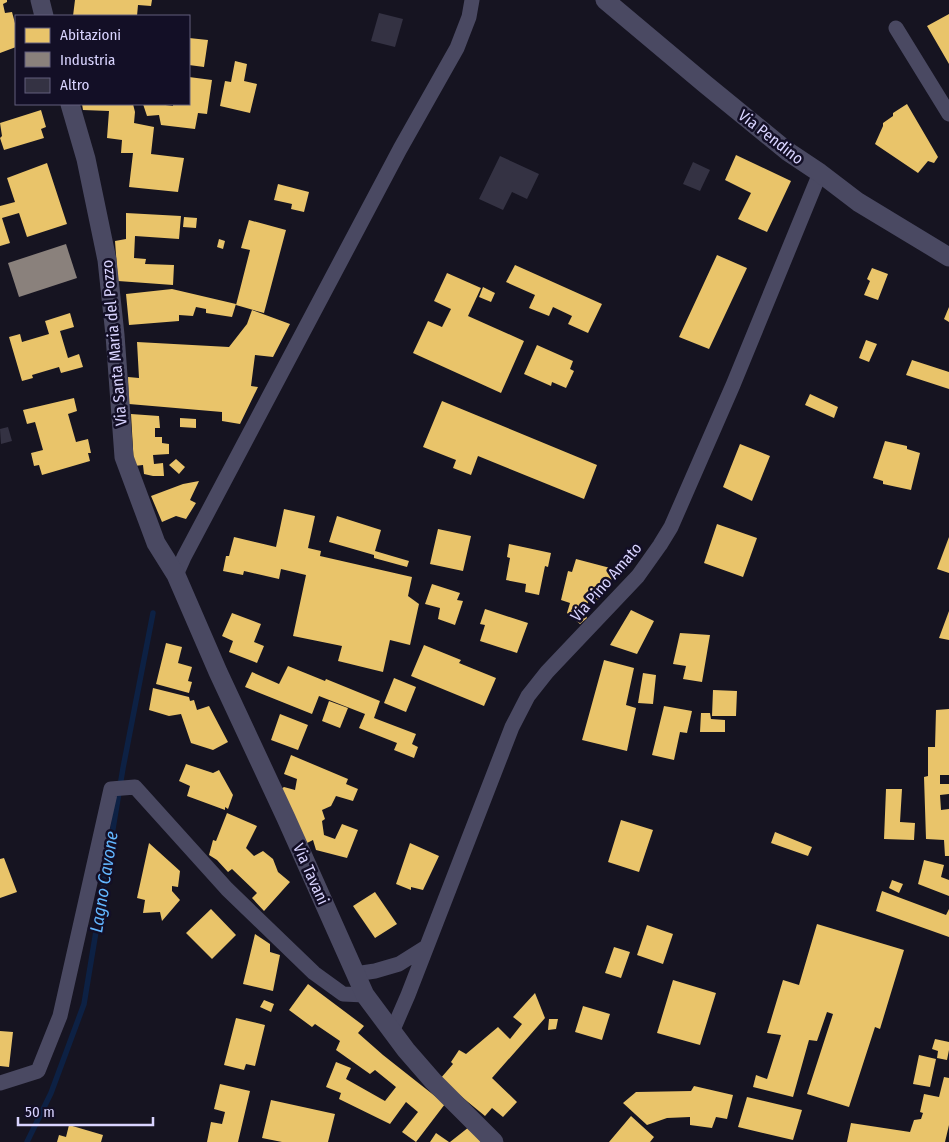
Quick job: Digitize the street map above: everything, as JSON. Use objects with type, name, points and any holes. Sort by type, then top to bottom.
[{"type":"street","points":[[40,0],[44,15]]},
{"type":"street","points":[[176,575],[320,298],[457,48],[469,17],[472,0]]},
{"type":"street","name":"Via Pendino","points":[[605,0],[787,151],[858,202],[949,257]]},
{"type":"street","points":[[896,28],[949,114]]},
{"type":"street","name":"Via Santa Maria del Pozzo","points":[[70,105],[86,159],[107,260],[115,335],[124,457],[156,543],[176,575]]},
{"type":"street","name":"Via Pino Amato","points":[[392,1032],[512,726],[528,696],[547,672],[638,576],[671,527],[733,385],[820,173]]},
{"type":"street","name":"Via Tavani","points":[[176,575],[218,672],[365,995],[432,1081],[494,1142]]},
{"type":"street","points":[[0,1083],[38,1071],[60,1016],[111,789],[135,786],[227,889],[314,973],[343,994],[365,995]]},
{"type":"street","points":[[355,974],[375,971],[399,964],[426,948]]},
{"type":"building: Abitazioni","points":[[0,0],[7,0],[3,4],[5,13],[12,12],[15,23],[15,47],[0,53]]},
{"type":"building: Abitazioni","points":[[75,0],[152,0],[151,6],[138,5],[137,15],[73,15]]},
{"type":"building: Abitazioni","points":[[949,14],[949,64],[927,26]]},
{"type":"building: Abitazioni","points":[[190,38],[208,40],[204,67],[190,65]]},
{"type":"building: Abitazioni","points":[[235,61],[247,64],[244,81],[257,84],[250,113],[220,106],[225,81],[231,82]]},
{"type":"building: Abitazioni","points":[[190,77],[212,80],[207,114],[198,113],[195,129],[161,125],[159,115],[147,116],[143,105],[190,105]]},
{"type":"building: Abitazioni","points":[[907,104],[938,157],[934,163],[928,161],[918,173],[875,144],[883,123],[893,116],[893,113]]},
{"type":"building: Abitazioni","points":[[82,105],[133,105],[134,123],[154,127],[151,154],[184,158],[178,192],[129,187],[133,153],[121,153],[122,140],[107,138],[109,111],[83,110]]},
{"type":"building: Abitazioni","points":[[41,110],[46,127],[41,129],[44,138],[4,150],[0,138],[2,136],[0,123]]},
{"type":"building: Abitazioni","points":[[736,155],[791,181],[767,232],[738,219],[751,193],[725,180]]},
{"type":"building: Abitazioni","points":[[47,163],[67,224],[27,237],[19,213],[2,218],[10,243],[0,246],[0,206],[15,202],[7,178]]},
{"type":"building: Abitazioni","points":[[278,184],[309,192],[304,212],[291,209],[292,204],[274,200]]},
{"type":"building: Abitazioni","points":[[126,213],[181,216],[179,239],[135,236],[134,258],[146,259],[145,264],[174,265],[173,285],[118,281],[115,241],[126,239]]},
{"type":"building: Abitazioni","points":[[184,217],[197,218],[196,228],[183,227]]},
{"type":"building: Abitazioni","points":[[249,220],[286,230],[264,313],[236,305],[250,250],[241,248]]},
{"type":"building: Abitazioni","points":[[219,239],[225,241],[223,249],[217,247]]},
{"type":"building: Abitazioni","points":[[717,255],[747,268],[709,349],[679,337]]},
{"type":"building: Abitazioni","points":[[515,265],[602,304],[588,333],[568,324],[572,316],[553,307],[549,316],[529,308],[535,295],[506,282]]},
{"type":"building: Abitazioni","points":[[872,268],[888,274],[878,300],[864,295],[870,281],[867,279]]},
{"type":"building: Abitazioni","points":[[447,273],[481,288],[468,316],[524,341],[501,393],[413,353],[428,321],[442,327],[451,309],[434,301]]},
{"type":"building: Abitazioni","points":[[483,287],[495,293],[491,302],[479,297]]},
{"type":"building: Abitazioni","points":[[172,289],[236,304],[232,317],[206,313],[206,309],[196,307],[193,316],[179,315],[179,321],[129,325],[126,294]]},
{"type":"building: Abitazioni","points":[[949,307],[949,322],[944,319]]},
{"type":"building: Abitazioni","points":[[252,310],[290,324],[273,357],[255,355],[251,386],[258,387],[240,424],[222,421],[222,412],[129,404],[128,377],[139,378],[137,342],[229,347],[247,324]]},
{"type":"building: Abitazioni","points":[[70,313],[74,327],[60,331],[68,358],[79,354],[83,367],[61,373],[59,367],[32,375],[33,378],[22,381],[9,337],[20,334],[22,342],[49,334],[45,321]]},
{"type":"building: Abitazioni","points":[[866,340],[877,344],[869,362],[859,358]]},
{"type":"building: Abitazioni","points":[[537,345],[573,361],[570,369],[574,371],[566,388],[552,382],[551,386],[524,374]]},
{"type":"building: Abitazioni","points":[[912,360],[949,372],[949,389],[906,375]]},
{"type":"building: Abitazioni","points":[[810,394],[838,407],[834,418],[805,405]]},
{"type":"building: Abitazioni","points":[[74,398],[77,411],[68,414],[76,442],[88,439],[91,453],[88,453],[90,461],[42,475],[39,465],[34,466],[31,453],[43,450],[35,422],[27,424],[23,410]]},
{"type":"building: Abitazioni","points":[[442,401],[597,465],[584,499],[478,456],[471,475],[453,468],[456,460],[423,447]]},
{"type":"building: Abitazioni","points":[[131,414],[159,416],[160,428],[155,428],[155,437],[162,437],[162,443],[169,444],[169,454],[153,455],[154,464],[163,463],[164,476],[144,474],[143,465],[134,466]]},
{"type":"building: Abitazioni","points":[[180,418],[196,419],[196,428],[180,427]]},
{"type":"building: Abitazioni","points":[[885,441],[907,446],[907,449],[920,453],[911,490],[883,484],[883,481],[873,478]]},
{"type":"building: Abitazioni","points":[[740,444],[770,456],[752,501],[723,487]]},
{"type":"building: Abitazioni","points":[[176,459],[185,467],[179,474],[169,465]]},
{"type":"building: Abitazioni","points":[[199,481],[190,500],[196,503],[186,519],[176,516],[162,522],[151,496],[183,484]]},
{"type":"building: Abitazioni","points":[[284,509],[315,516],[308,548],[321,551],[320,556],[412,577],[408,596],[419,604],[410,645],[390,640],[383,672],[338,661],[342,646],[293,636],[306,575],[281,569],[279,579],[244,571],[243,575],[223,571],[226,556],[229,556],[234,537],[276,547]]},
{"type":"building: Abitazioni","points":[[337,516],[381,530],[375,551],[409,561],[407,567],[374,558],[374,555],[329,542]]},
{"type":"building: Abitazioni","points":[[717,524],[757,538],[743,577],[704,563]]},
{"type":"building: Abitazioni","points":[[438,529],[471,536],[463,571],[430,564]]},
{"type":"building: Abitazioni","points":[[949,537],[949,573],[937,569]]},
{"type":"building: Abitazioni","points":[[509,544],[551,553],[548,567],[545,566],[539,595],[525,592],[526,584],[506,580],[510,558],[507,557]]},
{"type":"building: Abitazioni","points":[[576,559],[614,569],[609,589],[603,588],[600,600],[589,597],[587,607],[580,605],[587,618],[580,624],[567,613],[570,603],[561,600],[568,571],[572,572]]},
{"type":"building: Abitazioni","points":[[432,584],[460,593],[457,600],[463,601],[455,625],[438,619],[440,608],[425,604]]},
{"type":"building: Abitazioni","points":[[485,609],[528,623],[517,653],[480,641],[485,625],[480,624]]},
{"type":"building: Abitazioni","points":[[631,610],[654,621],[637,654],[610,645]]},
{"type":"building: Abitazioni","points":[[949,611],[949,640],[939,638]]},
{"type":"building: Abitazioni","points":[[232,613],[261,624],[254,642],[264,646],[257,663],[229,652],[233,641],[222,636]]},
{"type":"building: Abitazioni","points":[[680,633],[710,635],[702,682],[683,679],[686,666],[673,664]]},
{"type":"building: Abitazioni","points":[[166,643],[182,647],[178,663],[192,667],[188,681],[192,682],[189,693],[156,684]]},
{"type":"building: Abitazioni","points":[[424,645],[461,660],[459,663],[496,678],[484,706],[411,676]]},
{"type":"building: Abitazioni","points":[[604,660],[634,668],[626,705],[636,708],[627,751],[582,740]]},
{"type":"building: Abitazioni","points":[[288,666],[380,701],[374,718],[416,734],[412,744],[418,747],[414,758],[394,750],[397,743],[359,728],[365,714],[319,696],[312,714],[245,687],[252,672],[279,684]]},
{"type":"building: Abitazioni","points":[[643,673],[656,675],[653,704],[638,703]]},
{"type":"building: Abitazioni","points":[[394,678],[416,687],[406,712],[384,703]]},
{"type":"building: Abitazioni","points":[[153,688],[189,697],[190,701],[194,700],[197,710],[209,706],[228,742],[213,750],[191,743],[181,714],[169,716],[149,710]]},
{"type":"building: Abitazioni","points":[[713,690],[737,691],[736,716],[712,716]]},
{"type":"building: Abitazioni","points":[[329,701],[348,708],[340,728],[322,721]]},
{"type":"building: Abitazioni","points":[[664,706],[692,711],[687,733],[680,732],[674,760],[652,755]]},
{"type":"building: Abitazioni","points":[[949,709],[949,775],[940,775],[940,784],[949,784],[949,794],[940,795],[941,810],[949,809],[949,856],[945,856],[944,840],[926,839],[924,777],[928,776],[928,747],[935,747],[936,710]]},
{"type":"building: Abitazioni","points":[[701,713],[710,713],[711,719],[725,720],[725,732],[700,732]]},
{"type":"building: Abitazioni","points":[[280,714],[308,725],[298,750],[271,740]]},
{"type":"building: Abitazioni","points":[[291,755],[348,779],[346,784],[358,789],[353,801],[336,796],[331,806],[322,810],[325,819],[322,821],[324,835],[335,839],[342,824],[358,830],[347,858],[316,850],[313,840],[307,843],[281,789],[284,787],[295,790],[297,779],[284,774]]},
{"type":"building: Abitazioni","points":[[186,764],[213,773],[219,770],[233,795],[228,809],[225,807],[225,810],[187,796],[190,786],[179,781]]},
{"type":"building: Abitazioni","points":[[886,789],[902,789],[900,822],[915,823],[914,840],[884,839]]},
{"type":"building: Abitazioni","points":[[227,813],[257,826],[246,848],[254,856],[263,851],[273,859],[278,872],[290,882],[264,911],[252,898],[257,893],[232,869],[228,872],[217,860],[209,855],[213,840],[216,841]]},
{"type":"building: Abitazioni","points":[[621,820],[653,830],[639,872],[608,862]]},
{"type":"building: Abitazioni","points":[[775,832],[812,847],[808,856],[771,843]]},
{"type":"building: Abitazioni","points":[[149,843],[180,871],[178,887],[172,886],[172,891],[180,900],[162,921],[160,912],[143,913],[145,900],[137,898]]},
{"type":"building: Abitazioni","points":[[410,843],[439,856],[423,890],[411,887],[411,890],[396,884]]},
{"type":"building: Abitazioni","points":[[4,858],[17,892],[0,898],[0,859]]},
{"type":"building: Abitazioni","points":[[924,860],[944,865],[941,877],[949,880],[949,896],[918,884]]},
{"type":"building: Abitazioni","points":[[892,880],[903,884],[899,893],[889,888]]},
{"type":"building: Abitazioni","points":[[882,891],[946,915],[949,909],[949,937],[876,911]]},
{"type":"building: Abitazioni","points":[[375,892],[397,924],[375,938],[353,906]]},
{"type":"building: Abitazioni","points":[[211,909],[236,935],[212,959],[186,933]]},
{"type":"building: Abitazioni","points":[[817,924],[904,950],[880,1029],[875,1027],[849,1107],[807,1094],[833,1014],[827,1012],[817,1041],[809,1040],[793,1097],[753,1087],[756,1075],[767,1079],[781,1035],[767,1033],[783,980],[799,985]]},
{"type":"building: Abitazioni","points":[[647,925],[673,934],[663,964],[637,955]]},
{"type":"building: Abitazioni","points":[[255,934],[270,944],[270,952],[280,955],[273,991],[243,984]]},
{"type":"building: Abitazioni","points":[[614,947],[630,952],[621,978],[605,973]]},
{"type":"building: Abitazioni","points":[[673,980],[716,993],[700,1045],[657,1033]]},
{"type":"building: Abitazioni","points":[[308,984],[364,1026],[358,1033],[445,1104],[416,1142],[402,1132],[418,1112],[406,1102],[390,1124],[339,1099],[341,1093],[326,1087],[336,1062],[351,1068],[346,1079],[385,1101],[396,1087],[375,1070],[370,1074],[336,1050],[340,1041],[315,1024],[312,1027],[289,1010]]},
{"type":"building: Abitazioni","points":[[535,993],[545,1018],[492,1078],[517,1102],[503,1117],[492,1108],[485,1116],[440,1079],[453,1064],[451,1062],[459,1050],[466,1054],[498,1027],[510,1039],[522,1024],[513,1017]]},
{"type":"building: Abitazioni","points":[[264,1000],[274,1004],[271,1012],[260,1007]]},
{"type":"building: Abitazioni","points":[[583,1006],[610,1014],[602,1040],[575,1032]]},
{"type":"building: Abitazioni","points":[[236,1018],[265,1025],[255,1066],[246,1064],[244,1070],[224,1065]]},
{"type":"building: Abitazioni","points":[[549,1019],[558,1019],[556,1029],[548,1030]]},
{"type":"building: Abitazioni","points":[[0,1031],[13,1032],[9,1067],[0,1066]]},
{"type":"building: Abitazioni","points":[[935,1039],[949,1042],[947,1060],[937,1058],[938,1051],[932,1049]]},
{"type":"building: Abitazioni","points":[[919,1055],[936,1059],[930,1087],[913,1084]]},
{"type":"building: Abitazioni","points":[[944,1077],[949,1078],[949,1125],[945,1142],[847,1142],[851,1123],[910,1132],[914,1120],[921,1119],[923,1113],[920,1112],[924,1094],[939,1097]]},
{"type":"building: Abitazioni","points":[[220,1084],[250,1091],[238,1142],[207,1142],[211,1122],[222,1124],[225,1112],[214,1109]]},
{"type":"building: Abitazioni","points":[[694,1086],[733,1095],[727,1119],[716,1117],[712,1128],[690,1125],[690,1117],[667,1118],[647,1125],[623,1103],[636,1092],[691,1091]]},
{"type":"building: Abitazioni","points":[[747,1097],[802,1110],[793,1140],[738,1127]]},
{"type":"building: Abitazioni","points":[[271,1100],[335,1114],[328,1142],[282,1142],[262,1138]]},
{"type":"building: Abitazioni","points":[[631,1116],[654,1137],[650,1142],[609,1142]]},
{"type":"building: Abitazioni","points":[[69,1125],[103,1135],[101,1142],[57,1142],[59,1135],[66,1137]]},
{"type":"building: Abitazioni","points":[[469,1127],[481,1142],[450,1142]]},
{"type":"building: Abitazioni","points":[[436,1133],[449,1142],[430,1142]]},
{"type":"building: Industria","points":[[66,244],[77,278],[19,297],[8,263]]},
{"type":"building: Altro","points":[[379,13],[403,19],[395,47],[371,41]]},
{"type":"building: Altro","points":[[500,156],[539,174],[527,199],[512,192],[503,210],[479,199]]},
{"type":"building: Altro","points":[[693,162],[710,170],[700,191],[683,184]]},
{"type":"building: Altro","points":[[8,427],[12,441],[1,444],[0,429]]},
{"type":"waterway","name":"Lagno Cavone","points":[[27,1142],[51,1093],[84,1004],[123,768],[153,613]]}]
